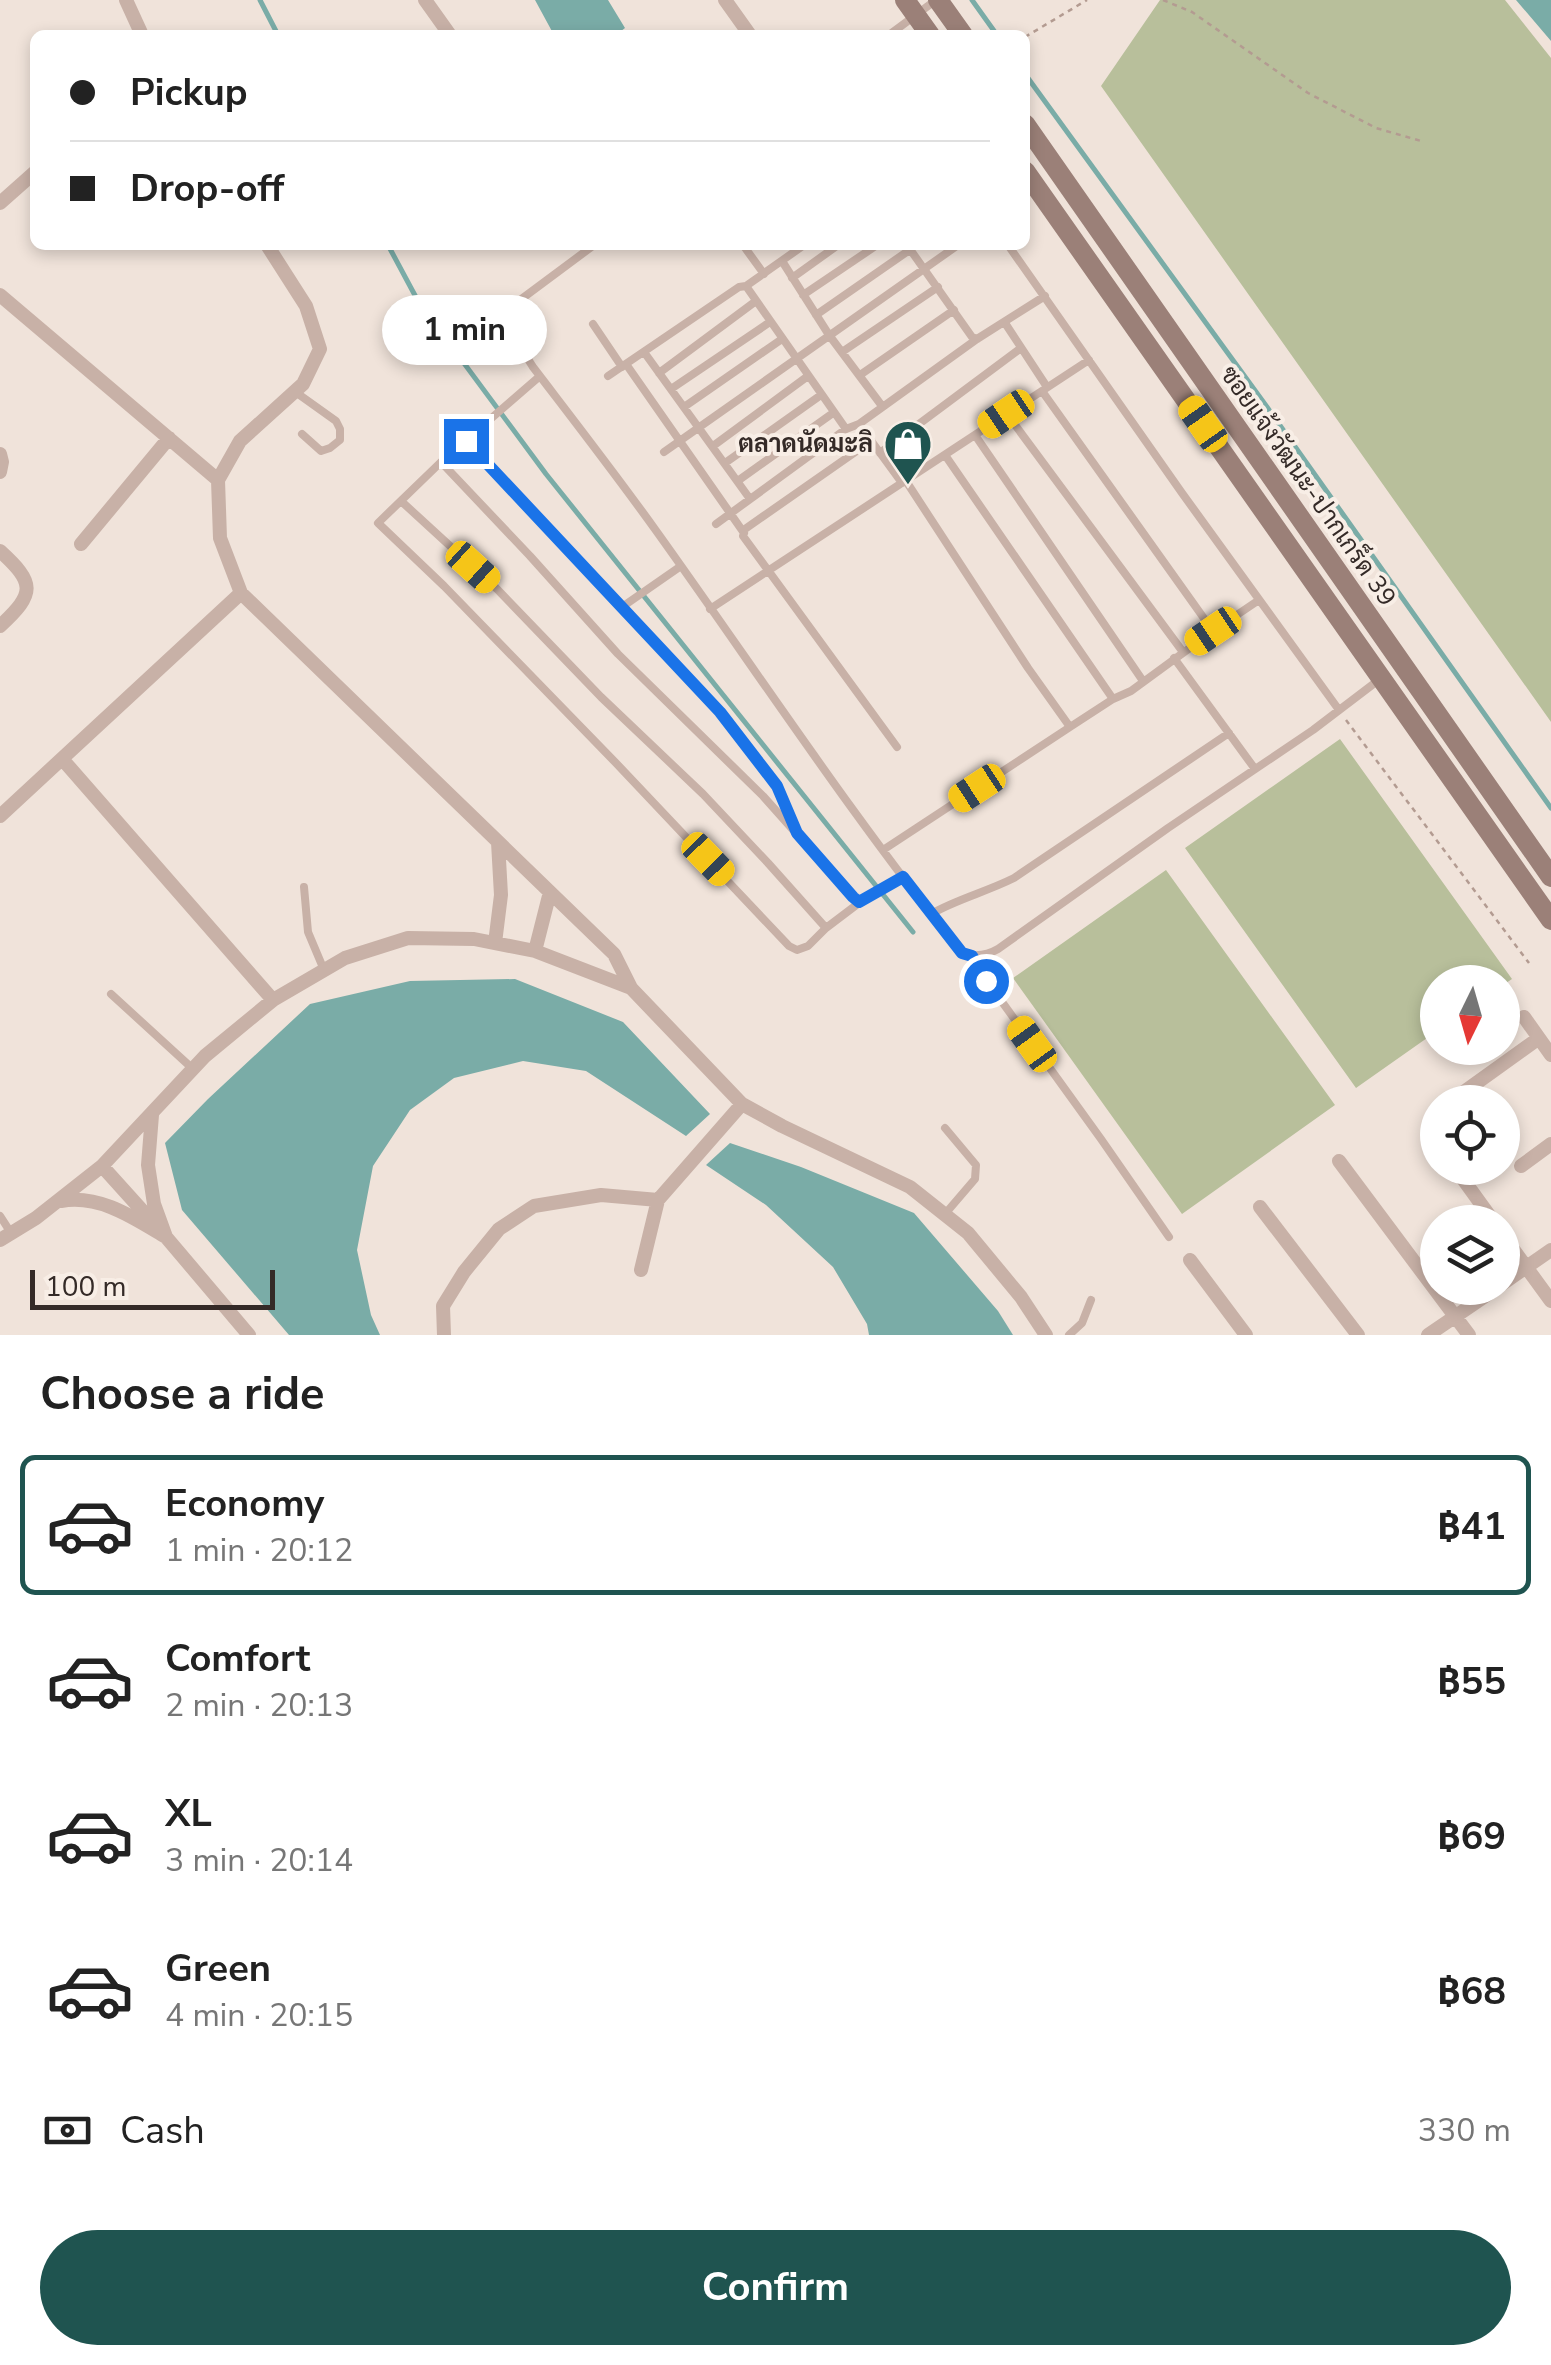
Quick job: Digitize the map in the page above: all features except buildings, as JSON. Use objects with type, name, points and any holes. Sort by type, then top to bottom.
[{"type":"main road","points":[[937,0],[959,30]]},
{"type":"main road","points":[[910,8],[926,30]]},
{"type":"main road","name":"ซอยแจ้งวัฒนะ-ปากเกร็ด 39","points":[[1030,131],[1551,877]]},
{"type":"main road","name":"ซอยแจ้งวัฒนะ-ปากเกร็ด 39","points":[[1030,178],[1551,920]]},
{"type":"street","points":[[126,0],[140,30]]},
{"type":"street","points":[[425,0],[446,30]]},
{"type":"street","points":[[726,0],[747,30]]},
{"type":"street","points":[[0,203],[30,176]]},
{"type":"street","points":[[270,250],[306,306],[320,349],[302,384],[240,440],[218,480],[220,538],[241,593],[614,954],[632,988],[742,1104],[910,1187],[968,1233],[1022,1297],[1046,1335]]},
{"type":"street","points":[[0,295],[218,480]]},
{"type":"street","points":[[82,544],[169,438]]},
{"type":"street","points":[[0,454],[0,472]]},
{"type":"street","points":[[0,551],[21,570],[27,590],[20,608],[0,626]]},
{"type":"street","points":[[0,816],[241,593]]},
{"type":"street","points":[[63,760],[273,1000]]},
{"type":"street","points":[[495,943],[501,895],[498,842]]},
{"type":"street","points":[[535,951],[550,892]]},
{"type":"street","points":[[6,1237],[102,1166],[205,1056],[273,1000],[345,958],[408,938],[474,939],[535,951],[632,988]]},
{"type":"street","points":[[1524,1017],[1551,1055]]},
{"type":"street","points":[[1474,1085],[1539,1038]]},
{"type":"street","points":[[641,1270],[658,1200],[742,1104]]},
{"type":"street","points":[[152,1114],[148,1165],[154,1204],[166,1236]]},
{"type":"street","points":[[1521,1166],[1551,1144]]},
{"type":"street","points":[[1339,1161],[1469,1335]]},
{"type":"street","points":[[102,1166],[248,1335]]},
{"type":"street","points":[[444,1335],[443,1306],[464,1272],[499,1229],[534,1206],[601,1195],[658,1200]]},
{"type":"street","points":[[58,1201],[71,1199],[118,1208],[166,1236]]},
{"type":"street","points":[[1260,1206],[1358,1335]]},
{"type":"street","points":[[1520,1271],[1551,1250]]},
{"type":"street","points":[[1520,1259],[1551,1301]]},
{"type":"street","points":[[1190,1260],[1246,1335]]},
{"type":"street","points":[[1428,1335],[1472,1305]]},
{"type":"lane","points":[[893,30],[910,8],[937,0]]},
{"type":"lane","points":[[587,250],[512,306],[510,317],[516,340],[883,850],[962,953],[984,955],[998,949],[1382,678]]},
{"type":"lane","points":[[747,250],[764,274]]},
{"type":"lane","points":[[608,376],[798,250]]},
{"type":"lane","points":[[792,278],[831,250]]},
{"type":"lane","points":[[803,295],[869,250]]},
{"type":"lane","points":[[816,314],[905,250]]},
{"type":"lane","points":[[911,250],[977,339]]},
{"type":"lane","points":[[664,452],[951,250]]},
{"type":"lane","points":[[1012,250],[1339,710]]},
{"type":"lane","points":[[782,262],[829,335],[882,406]]},
{"type":"lane","points":[[746,286],[846,429]]},
{"type":"lane","points":[[842,352],[938,288]]},
{"type":"lane","points":[[716,524],[846,429],[859,424],[1044,296]]},
{"type":"lane","points":[[659,372],[756,301]]},
{"type":"lane","points":[[860,375],[954,310]]},
{"type":"lane","points":[[671,389],[770,322]]},
{"type":"lane","points":[[1005,323],[1045,389],[1213,631]]},
{"type":"lane","points":[[594,324],[744,533]]},
{"type":"lane","points":[[684,407],[782,339]]},
{"type":"lane","points":[[880,453],[1021,348]]},
{"type":"lane","points":[[644,352],[750,499]]},
{"type":"lane","points":[[710,609],[1089,360]]},
{"type":"lane","points":[[540,376],[378,523],[615,762],[788,946],[797,950],[808,946],[859,902],[903,877]]},
{"type":"lane","points":[[712,446],[808,376]]},
{"type":"lane","points":[[294,392],[336,421],[340,440],[321,450],[302,434]]},
{"type":"lane","points":[[726,462],[821,395]]},
{"type":"lane","points":[[739,480],[833,413]]},
{"type":"lane","points":[[1006,414],[1183,652]]},
{"type":"lane","points":[[859,424],[904,482],[1070,727]]},
{"type":"lane","points":[[975,436],[1143,681]]},
{"type":"lane","points":[[466,441],[720,712],[777,786],[797,833]]},
{"type":"lane","points":[[872,442],[744,529],[743,536],[897,747]]},
{"type":"lane","points":[[945,456],[1113,699]]},
{"type":"lane","points":[[441,462],[618,654],[700,732],[859,902]]},
{"type":"lane","points":[[402,501],[497,588],[702,794],[826,928]]},
{"type":"lane","points":[[622,607],[681,566]]},
{"type":"lane","points":[[883,850],[1131,690],[1259,600]]},
{"type":"lane","points":[[1174,658],[1255,769]]},
{"type":"lane","points":[[931,914],[954,900],[1014,878],[1229,733]]},
{"type":"lane","points":[[304,887],[308,932],[324,970]]},
{"type":"lane","points":[[972,956],[1169,1237]]},
{"type":"lane","points":[[111,994],[193,1069]]},
{"type":"lane","points":[[945,1214],[975,1179],[976,1165],[946,1128]]},
{"type":"lane","points":[[0,1216],[6,1237]]},
{"type":"lane","points":[[1069,1335],[1082,1323],[1091,1300]]},
{"type":"path","points":[[1030,34],[1087,0]]},
{"type":"path","points":[[1163,0],[1192,12],[1308,93],[1376,128],[1421,141]]},
{"type":"path","points":[[1339,710],[1529,962]]},
{"type":"green space","points":[[1160,0],[1505,0],[1551,58],[1551,722],[1101,86]]},
{"type":"green space","points":[[1340,739],[1502,965],[1420,965],[1420,1043],[1356,1088],[1185,848]]},
{"type":"green space","points":[[1166,870],[1335,1105],[1182,1214],[1013,978]]},
{"type":"water","points":[[535,0],[608,0],[625,28],[622,30],[551,30]]},
{"type":"water","points":[[1516,0],[1551,0],[1551,41]]},
{"type":"water","points":[[515,979],[623,1022],[710,1114],[686,1136],[586,1071],[523,1061],[454,1078],[410,1110],[373,1166],[357,1250],[371,1315],[380,1335],[289,1335],[182,1210],[165,1143],[310,1004],[410,981]]},
{"type":"water","points":[[730,1143],[914,1213],[998,1311],[1013,1335],[869,1335],[867,1324],[833,1267],[766,1205],[706,1165]]},
{"type":"waterway","points":[[260,0],[275,30]]},
{"type":"waterway","points":[[972,0],[993,30]]},
{"type":"waterway","points":[[1030,81],[1551,808]]},
{"type":"waterway","points":[[391,250],[418,301],[546,474],[913,932]]},
{"type":"place","name":"ตลาดนัดมะลิ","points":[[908,486]]},
{"type":"route","points":[[466,441],[720,712],[777,786],[797,833],[853,897],[859,902],[903,877],[962,953],[972,956],[986,981]]}]
